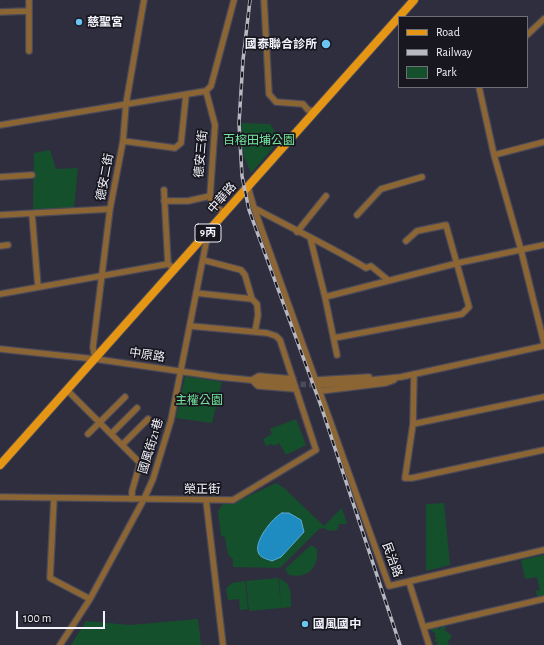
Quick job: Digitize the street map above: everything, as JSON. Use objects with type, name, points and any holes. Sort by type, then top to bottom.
[{"type":"main road","name":"中華路","points":[[400,16],[414,0]]},
{"type":"main road","name":"中華路","points":[[0,465],[68,391],[172,267],[208,233],[398,18]]},
{"type":"street","points":[[29,0],[29,51]]},
{"type":"street","name":"德安二街","points":[[95,359],[93,347],[110,209],[123,141],[126,104],[144,0]]},
{"type":"street","points":[[0,125],[206,91],[211,86],[234,0]]},
{"type":"street","points":[[264,0],[268,94],[276,102],[303,104],[308,110],[315,111]]},
{"type":"street","points":[[0,12],[28,10]]},
{"type":"street","points":[[528,34],[544,19]]},
{"type":"street","points":[[479,88],[494,155],[521,250],[544,343]]},
{"type":"street","name":"德安三街","points":[[206,91],[215,124],[210,196],[212,206],[225,212]]},
{"type":"street","points":[[123,141],[175,148],[177,147],[181,143],[186,95]]},
{"type":"street","points":[[494,155],[544,142]]},
{"type":"street","points":[[0,177],[32,175]]},
{"type":"street","points":[[357,215],[381,189],[422,177]]},
{"type":"street","points":[[248,187],[254,208],[316,380],[321,388],[401,377],[544,346]]},
{"type":"street","points":[[0,294],[102,275],[172,267],[164,190]]},
{"type":"street","points":[[164,201],[188,201],[210,196]]},
{"type":"street","points":[[296,232],[326,196]]},
{"type":"street","points":[[254,208],[296,232],[310,237],[366,268],[371,266],[388,280]]},
{"type":"street","points":[[0,215],[110,209]]},
{"type":"street","points":[[32,214],[38,287]]},
{"type":"street","points":[[334,338],[462,314],[469,307],[458,263],[446,225],[417,231],[406,241]]},
{"type":"street","name":"國風街21巷","points":[[60,645],[90,599],[144,499],[160,456],[171,420],[208,233]]},
{"type":"street","points":[[310,237],[325,297],[337,355]]},
{"type":"street","points":[[0,246],[8,245]]},
{"type":"street","points":[[325,297],[458,263],[544,245]]},
{"type":"street","points":[[203,260],[241,270],[246,275],[252,299],[257,304],[258,315],[255,332]]},
{"type":"street","points":[[196,293],[252,299]]},
{"type":"street","name":"榮正街","points":[[0,497],[233,500],[316,450],[292,382],[280,340],[272,334],[190,326]]},
{"type":"street","name":"中原路","points":[[0,349],[95,359],[252,380],[292,382]]},
{"type":"street","points":[[414,374],[413,424],[406,478],[544,450]]},
{"type":"street","points":[[316,380],[401,377]]},
{"type":"street","points":[[252,380],[258,386],[296,390]]},
{"type":"street","name":"民治路","points":[[321,388],[389,586],[544,550]]},
{"type":"street","points":[[68,391],[140,462],[132,491],[132,498]]},
{"type":"street","points":[[88,434],[125,397]]},
{"type":"street","points":[[413,424],[544,397]]},
{"type":"street","points":[[111,434],[137,408]]},
{"type":"street","points":[[122,445],[148,420]]},
{"type":"street","points":[[54,498],[50,578],[90,599]]},
{"type":"street","points":[[206,500],[223,645]]},
{"type":"street","points":[[409,582],[430,645]]},
{"type":"street","points":[[424,628],[544,599]]},
{"type":"green space","name":"百榕田埔公園","points":[[241,123],[270,124],[280,140],[251,173],[244,157]]},
{"type":"green space","points":[[50,150],[56,169],[78,168],[74,208],[33,210],[34,153]]},
{"type":"green space","name":"主權公園","points":[[185,376],[222,382],[212,423],[176,418]]},
{"type":"green space","points":[[296,419],[306,445],[286,455],[279,443],[274,446],[272,444],[266,446],[263,439],[272,434],[270,429]]},
{"type":"green space","points":[[276,483],[284,488],[324,526],[342,508],[347,524],[339,524],[337,530],[330,531],[324,528],[319,529],[280,568],[233,567],[233,559],[228,555],[225,537],[221,536],[218,511],[223,504],[232,504]]},
{"type":"green space","points":[[444,503],[450,565],[426,571],[426,504]]},
{"type":"green space","points":[[311,545],[317,549],[314,567],[306,574],[295,576],[289,575],[285,569]]},
{"type":"green space","points":[[544,555],[544,597],[538,598],[535,590],[540,591],[537,577],[525,579],[521,560]]},
{"type":"green space","points":[[278,578],[281,608],[249,611],[246,581]]},
{"type":"green space","points":[[279,578],[289,586],[291,594],[291,607],[281,608]]},
{"type":"green space","points":[[245,581],[248,609],[240,610],[239,599],[228,600],[226,589],[232,583]]},
{"type":"green space","points":[[198,619],[201,645],[71,645],[86,621],[130,625]]},
{"type":"green space","points":[[444,624],[446,628],[444,630],[449,633],[448,634],[451,634],[451,638],[448,641],[449,645],[436,645],[439,641],[436,642],[434,640],[437,638],[435,637],[435,633],[429,629],[438,625],[439,630]]},
{"type":"water","points":[[282,513],[289,513],[301,520],[304,532],[281,557],[272,561],[259,554],[258,544],[264,531],[278,515]]},
{"type":"tunnel","points":[[292,384],[321,385]]},
{"type":"railway","points":[[250,0],[243,60],[239,123],[242,176],[249,210],[321,406],[400,645]]},
{"type":"place","name":"慈聖宮","points":[[79,22]]},
{"type":"place","name":"國泰聯合診所","points":[[326,44]]},
{"type":"place","name":"國風國中","points":[[305,624]]}]
